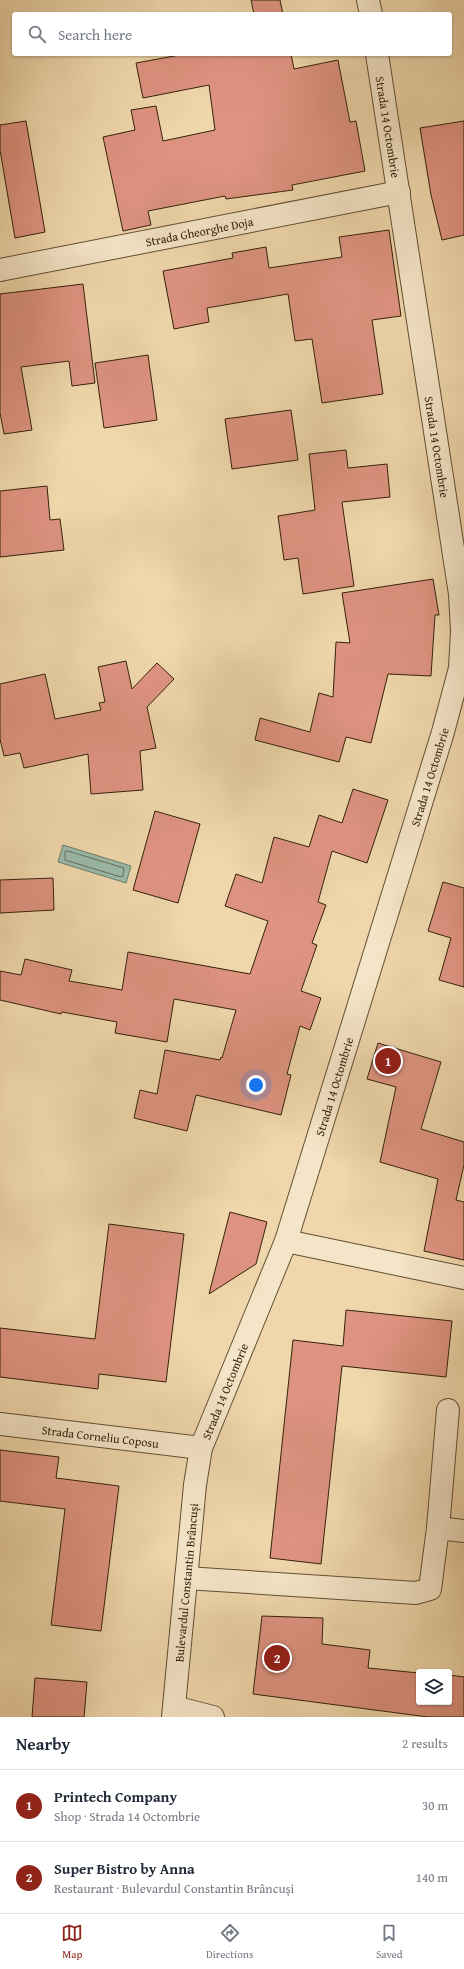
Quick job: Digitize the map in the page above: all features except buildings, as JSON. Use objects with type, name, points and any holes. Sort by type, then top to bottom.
[{"type":"street","points":[[368,0],[370,12]]},
{"type":"street","name":"Strada 14 Octombrie","points":[[201,1448],[286,1241],[438,748],[460,668],[462,631],[460,594],[377,56]]},
{"type":"street","name":"Strada Gheorghe Doja","points":[[0,270],[399,192]]},
{"type":"street","points":[[286,1241],[464,1278]]},
{"type":"street","points":[[186,1578],[416,1593],[430,1589],[438,1528],[448,1410]]},
{"type":"street","name":"Strada Corneliu Coposu","points":[[0,1424],[201,1448]]},
{"type":"street","name":"Bulevardul Constantin Brâncuși","points":[[173,1712],[186,1578],[201,1448]]},
{"type":"street","points":[[438,1528],[464,1531]]},
{"type":"street","points":[[173,1712],[213,1717]]},
{"type":"water","points":[[63,845],[131,866],[126,883],[58,862]]},
{"type":"place","name":"Printech Company","points":[[388,1061]]},
{"type":"place","name":"Super Bistro by Anna","points":[[277,1658]]}]
